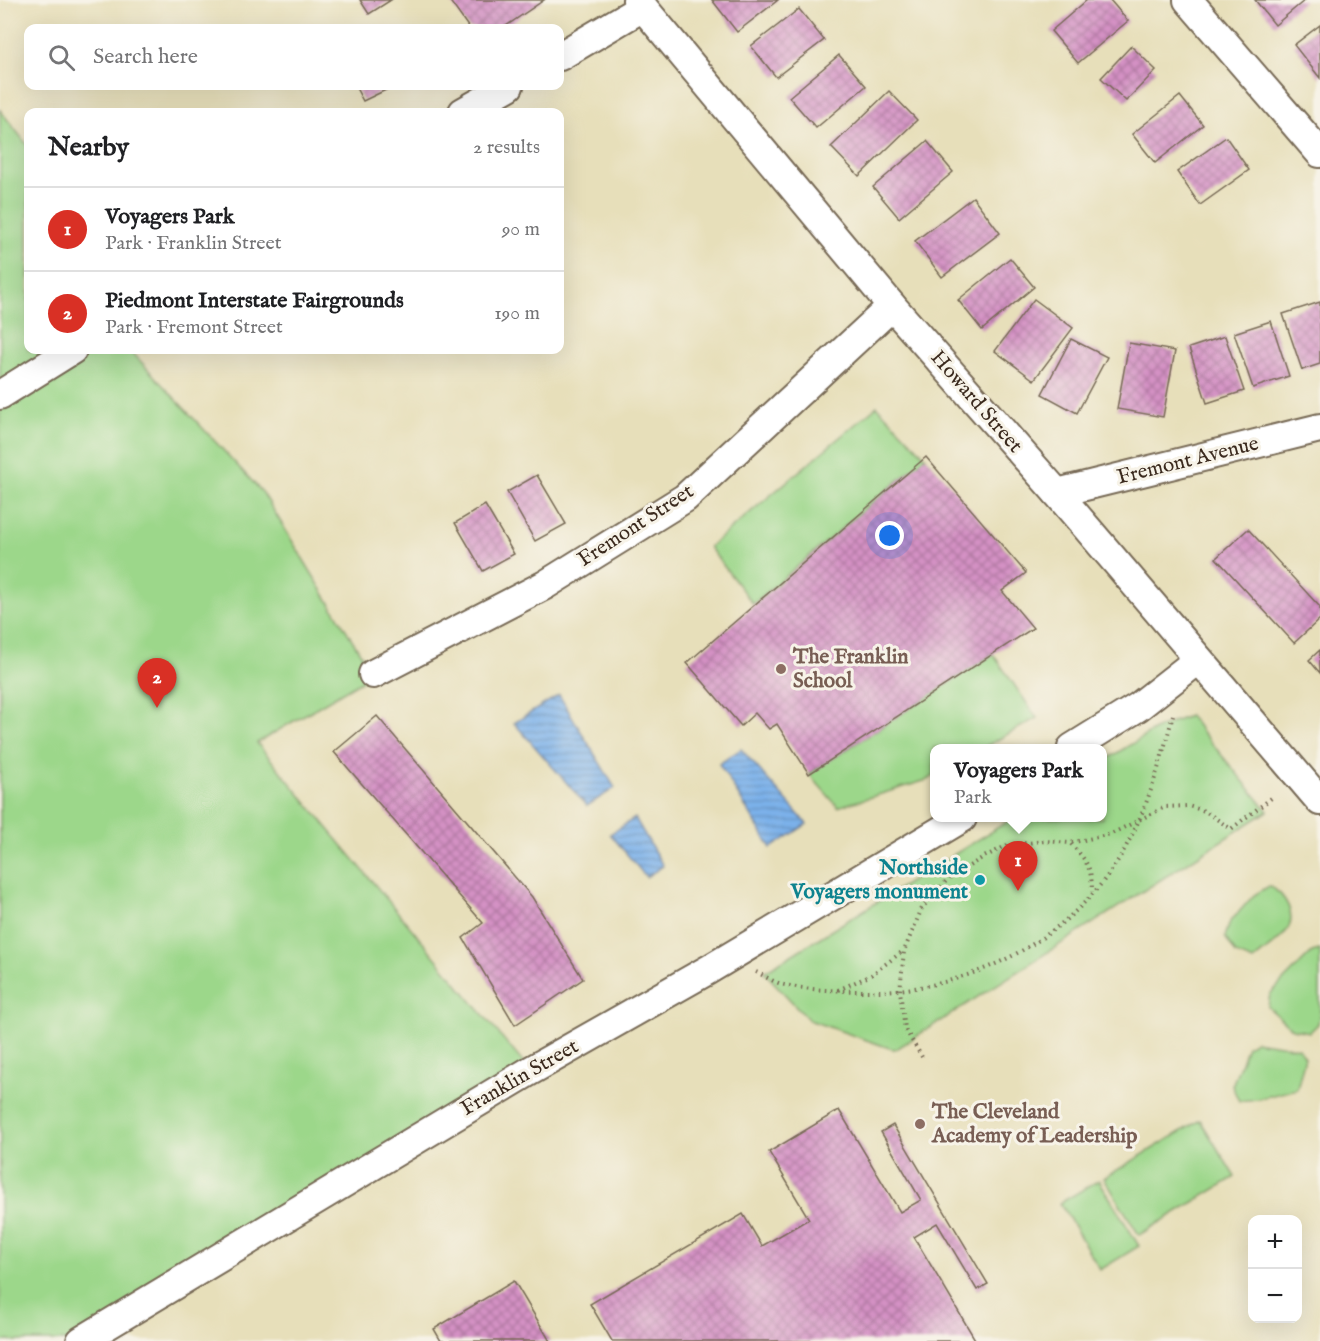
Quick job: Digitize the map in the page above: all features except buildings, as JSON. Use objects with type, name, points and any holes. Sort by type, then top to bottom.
[{"type":"street","points":[[1188,0],[1320,153]]},
{"type":"street","points":[[564,53],[640,3]]},
{"type":"street","name":"Howard Street","points":[[640,3],[892,306],[1057,493],[1320,801]]},
{"type":"street","points":[[470,108],[502,90]]},
{"type":"street","name":"Fremont Street","points":[[373,674],[545,585],[685,498],[892,306]]},
{"type":"street","points":[[0,395],[66,354]]},
{"type":"street","name":"Fremont Avenue","points":[[1057,493],[1320,428]]},
{"type":"street","points":[[1078,744],[1138,707],[1198,660]]},
{"type":"street","name":"Franklin Street","points":[[81,1341],[520,1077],[708,970],[955,822]]},
{"type":"path","points":[[747,968],[783,985],[836,991],[900,991],[976,973],[1023,950],[1064,922],[1092,894],[1122,853],[1139,819],[1165,748],[1173,714]]},
{"type":"path","points":[[922,1057],[905,1029],[900,991],[904,951],[922,908],[947,880],[1008,845],[1045,841],[1070,843],[1111,834],[1165,807],[1188,806],[1205,811],[1231,829],[1274,796]]},
{"type":"path","points":[[1070,843],[1086,859],[1092,876],[1092,894]]},
{"type":"path","points":[[836,991],[871,975],[904,951]]},
{"type":"green space","points":[[0,110],[24,141],[24,354],[134,354],[263,493],[373,674],[257,743],[530,1071],[81,1341],[0,1341]]},
{"type":"green space","points":[[877,406],[926,457],[753,604],[709,547]]},
{"type":"green space","points":[[993,654],[1037,718],[990,744],[930,744],[930,778],[838,807],[809,774]]},
{"type":"green space","points":[[1189,716],[1268,811],[895,1050],[809,1020],[764,972],[1007,822],[1107,822],[1107,759],[1158,728]]},
{"type":"green space","points":[[1269,886],[1285,900],[1291,920],[1282,937],[1253,961],[1236,954],[1225,937],[1230,922],[1254,895]]},
{"type":"green space","points":[[1320,950],[1318,1024],[1310,1032],[1292,1029],[1268,1007],[1270,994],[1312,952]]},
{"type":"green space","points":[[1255,1041],[1299,1048],[1305,1057],[1297,1089],[1239,1101],[1232,1086],[1247,1046]]},
{"type":"green space","points":[[1200,1120],[1235,1177],[1139,1235],[1104,1178]]},
{"type":"green space","points":[[1099,1180],[1139,1246],[1100,1270],[1060,1203]]},
{"type":"water","points":[[559,695],[615,788],[587,806],[514,723]]},
{"type":"water","points":[[741,749],[807,824],[771,848],[719,764]]},
{"type":"water","points":[[635,818],[663,866],[646,877],[610,834]]},
{"type":"place","name":"The Franklin School","points":[[781,669]]},
{"type":"place","name":"Piedmont Interstate Fairgrounds","points":[[157,708]]},
{"type":"place","name":"Northside Voyagers monument","points":[[980,880]]},
{"type":"place","name":"Voyagers Park","points":[[1018,891]]},
{"type":"place","name":"The Cleveland Academy of Leadership","points":[[920,1124]]}]
